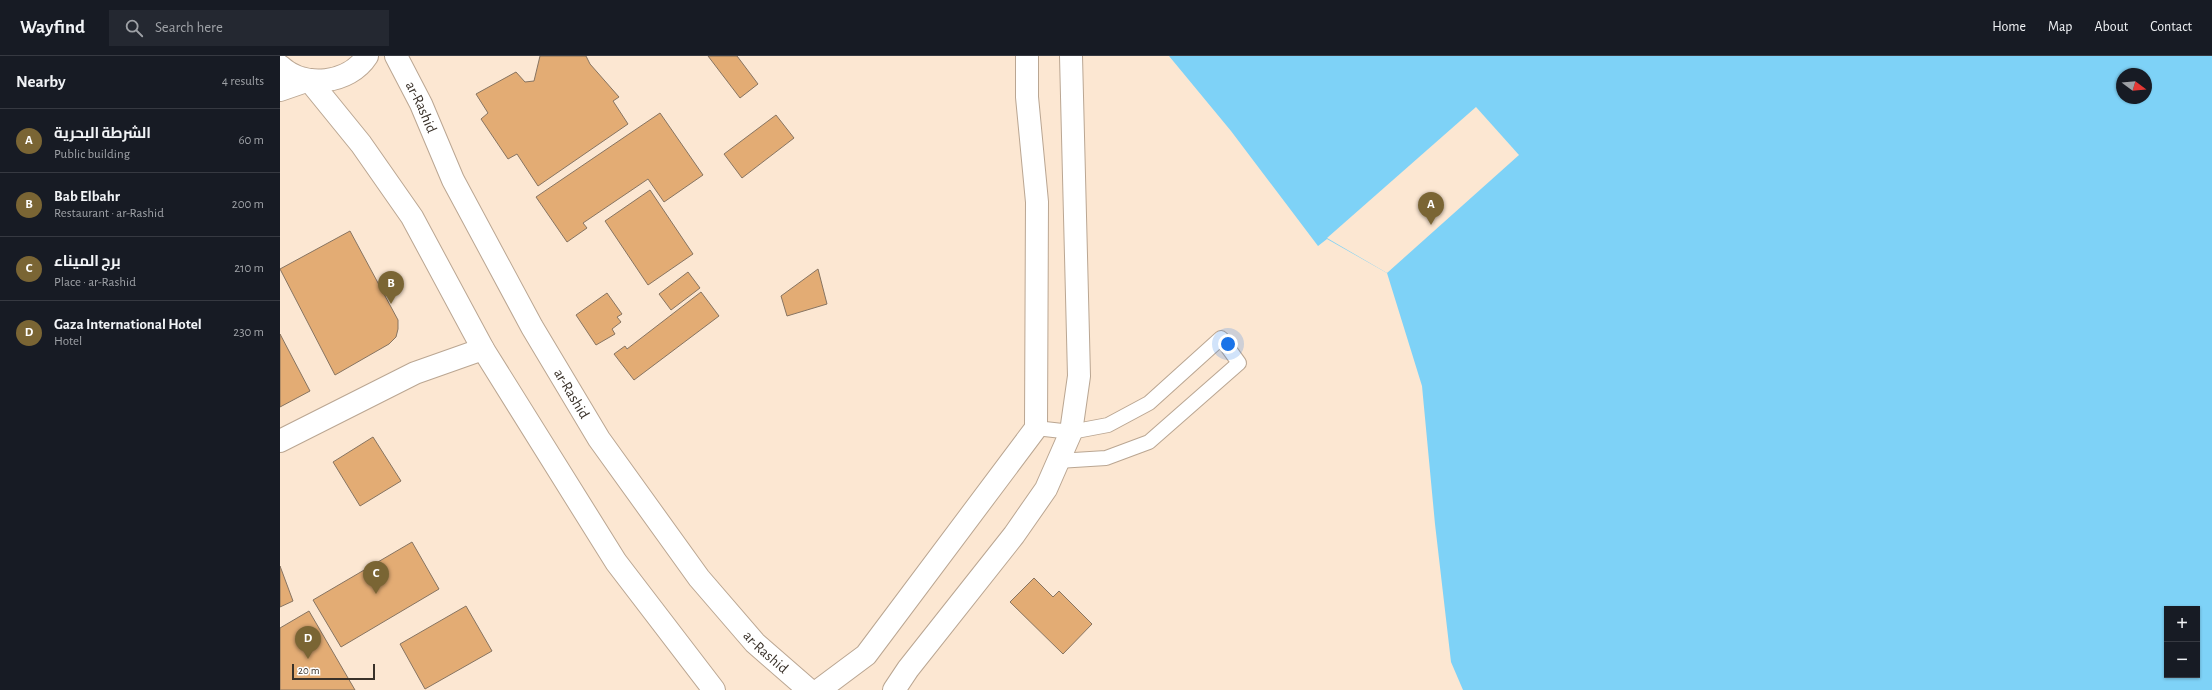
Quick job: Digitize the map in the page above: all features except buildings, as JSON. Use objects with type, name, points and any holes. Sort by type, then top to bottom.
[{"type":"street","points":[[280,90],[309,80],[340,77],[353,70],[367,56]]},
{"type":"street","name":"ar-Rashid","points":[[396,56],[421,104],[453,180],[532,327],[599,439],[699,578],[754,643],[809,690]]},
{"type":"street","points":[[819,690],[866,655],[1036,428],[1037,202],[1028,97],[1027,56]]},
{"type":"street","points":[[894,690],[908,669],[1042,496],[1071,432],[1079,376],[1071,56]]},
{"type":"street","points":[[280,66],[309,80],[361,144],[412,217],[483,349],[616,562],[714,690]]},
{"type":"street","points":[[280,441],[415,373],[483,349]]},
{"type":"lane","points":[[1036,428],[1071,432],[1108,425],[1149,403],[1221,338],[1239,363],[1149,442],[1106,458],[1058,461]]},
{"type":"water","points":[[1169,56],[2212,56],[2212,690],[1463,690],[1451,662],[1435,524],[1422,386],[1387,273],[1327,239],[1318,246],[1231,131]]},
{"type":"pier","points":[[1476,107],[1519,155],[1387,273],[1327,238]]},
{"type":"place","name":"الشرطة البحرية","points":[[1431,225]]},
{"type":"place","name":"Bab Elbahr","points":[[391,304]]},
{"type":"place","name":"برج الميناء","points":[[376,594]]},
{"type":"place","name":"Gaza International Hotel","points":[[308,659]]}]
